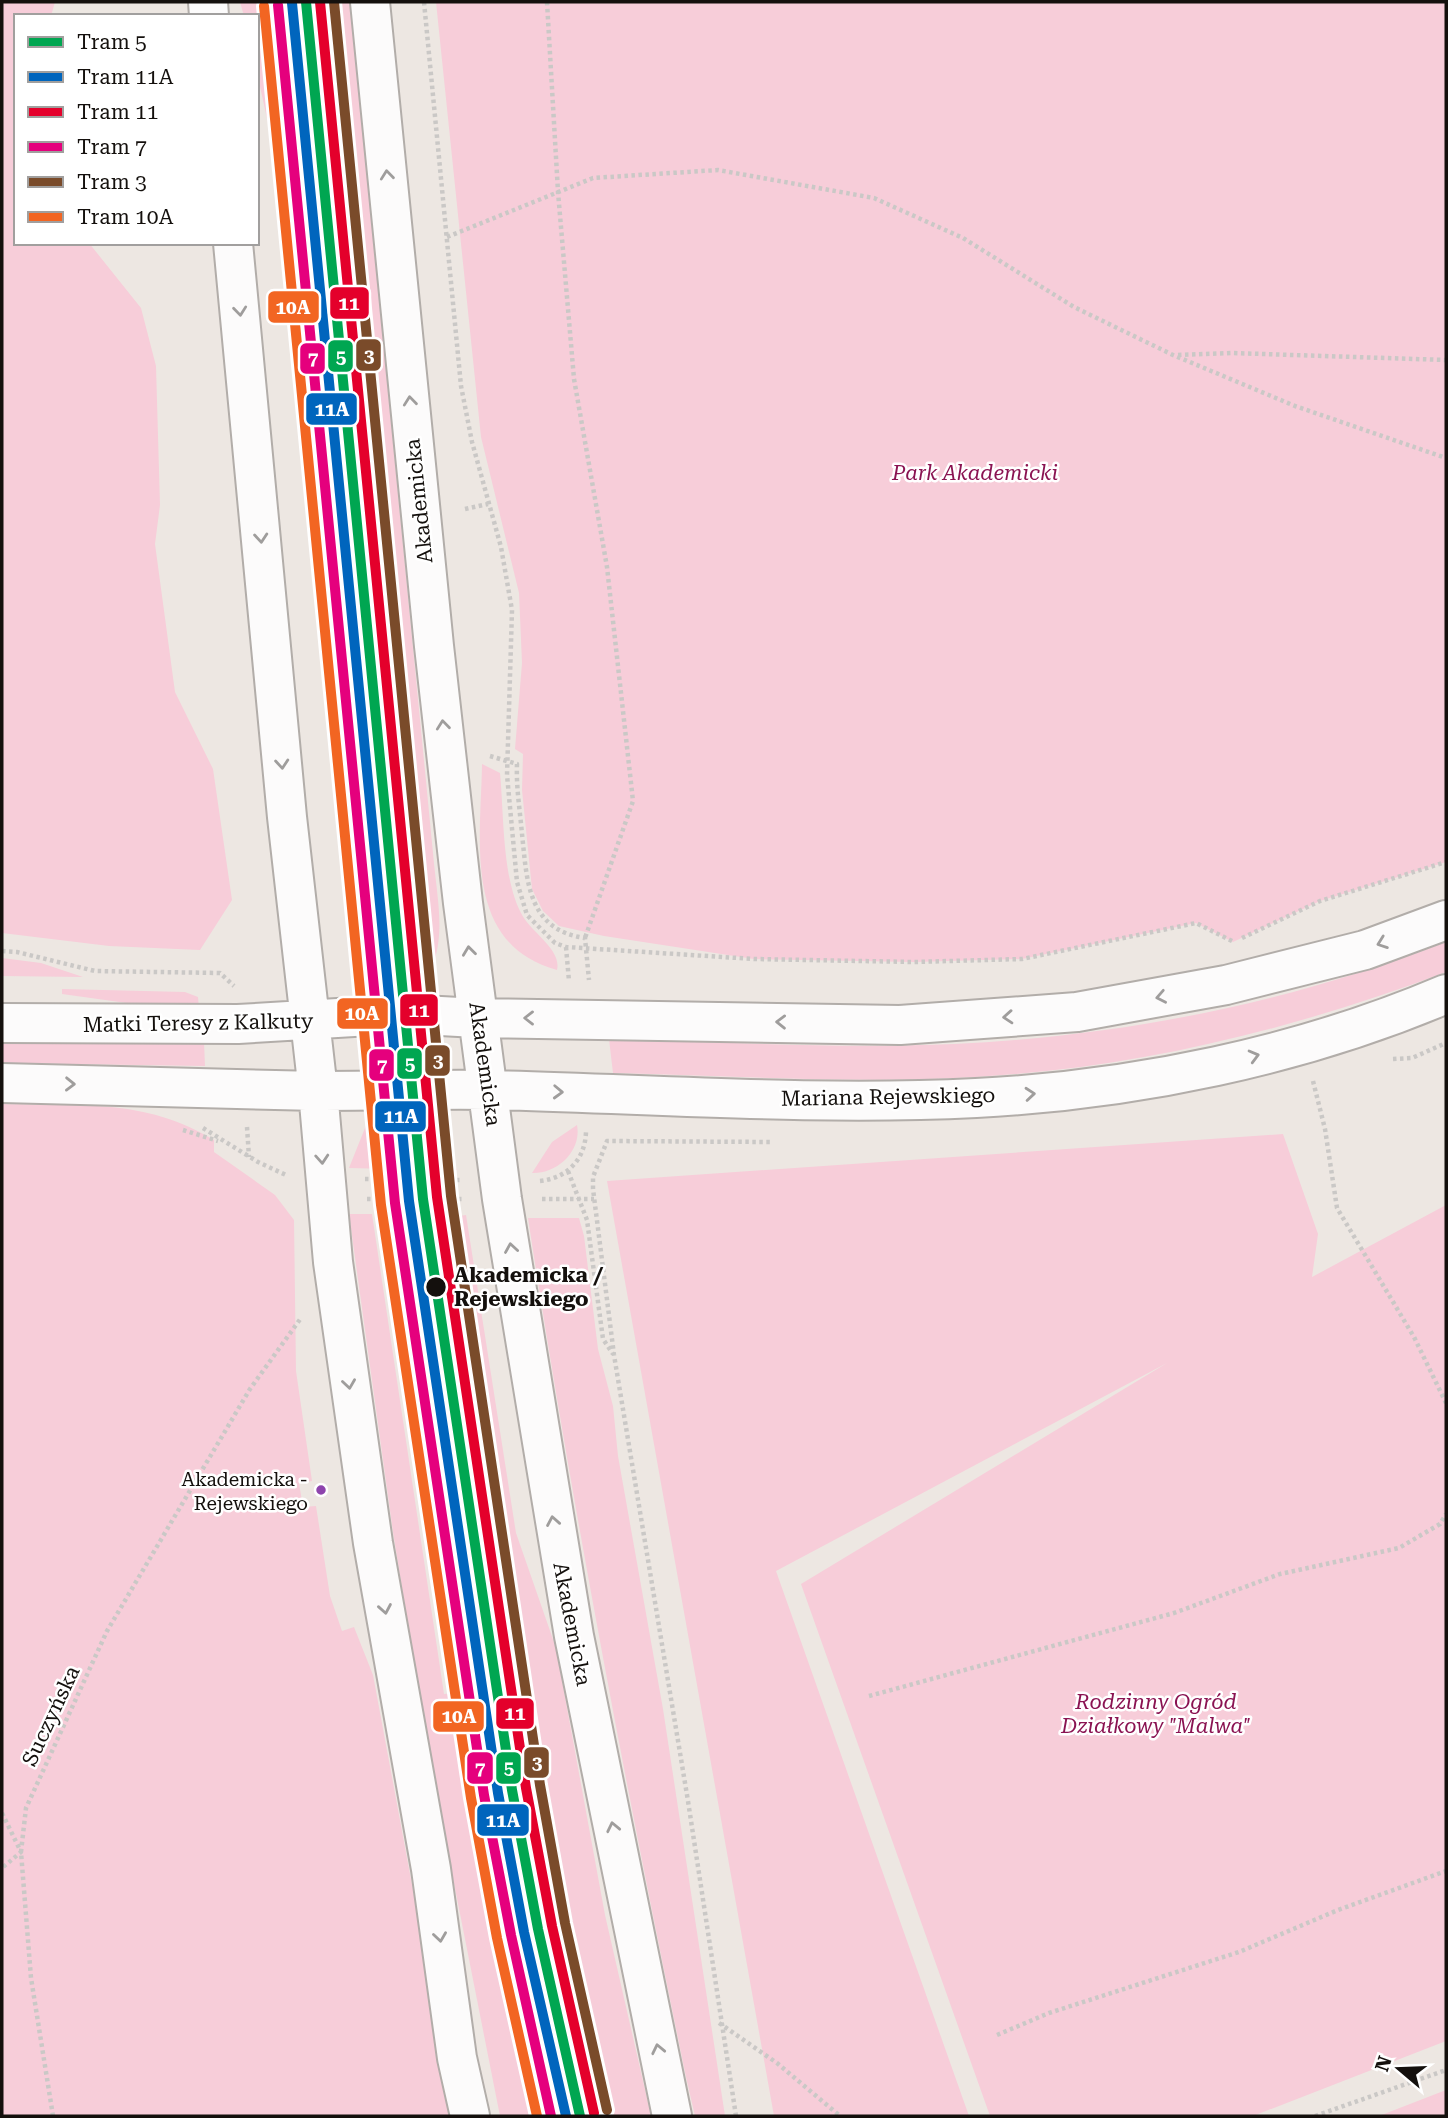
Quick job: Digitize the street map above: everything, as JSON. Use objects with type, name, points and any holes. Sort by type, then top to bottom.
[{"type":"street","name":"Akademicka","points":[[370,2],[434,646],[477,1018],[574,1636],[672,2116]]},
{"type":"street","points":[[233,245],[324,1178],[363,1481],[431,1869],[457,2058],[470,2116]]},
{"type":"street","points":[[477,1018],[900,1025],[1077,1012],[1226,985],[1295,969],[1365,950],[1446,920]]},
{"type":"street","name":"Mariana Rejewskiego","points":[[317,1091],[489,1090],[883,1101],[980,1098],[1052,1092],[1157,1077],[1302,1043],[1446,995]]},
{"type":"street","name":"Matki Teresy z Kalkuty","points":[[2,1023],[176,1025],[310,1021],[404,1014],[477,1018]]},
{"type":"street","points":[[2,1083],[317,1091]]},
{"type":"path","points":[[424,2],[461,386],[488,504],[501,547],[512,610],[508,761],[520,900],[539,929],[555,943],[586,948],[754,959],[914,962],[1021,959],[1196,923],[1233,942],[1320,901],[1446,862]]},
{"type":"path","points":[[548,2],[558,191],[574,379],[607,567],[633,801],[585,938],[594,1019]]},
{"type":"path","points":[[447,237],[593,178],[718,170],[874,198],[963,238],[1074,307],[1173,355],[1295,406],[1446,458]]},
{"type":"path","points":[[1173,355],[1232,353],[1446,360]]},
{"type":"path","points":[[465,509],[488,504]]},
{"type":"path","points":[[490,756],[517,764],[530,893],[549,923],[560,932],[585,938]]},
{"type":"path","points":[[2,951],[17,952],[94,971],[220,974],[233,982],[235,995]]},
{"type":"path","points":[[1302,1043],[1325,1129],[1337,1208],[1414,1337],[1446,1403]]},
{"type":"path","points":[[1385,1060],[1412,1058],[1446,1043]]},
{"type":"path","points":[[601,1094],[607,1141],[593,1177],[593,1189],[614,1355],[688,1801],[719,2023],[736,2116]]},
{"type":"path","points":[[246,1119],[249,1157],[289,1176],[501,1181],[550,1180],[568,1171],[584,1206],[603,1339],[614,1355]]},
{"type":"path","points":[[607,1141],[775,1142]]},
{"type":"path","points":[[380,1199],[382,1213]]},
{"type":"path","points":[[442,1199],[444,1217]]},
{"type":"path","name":"Suczyńska","points":[[53,2116],[32,1978],[20,1852],[26,1808],[107,1631],[250,1389],[302,1316]]},
{"type":"path","points":[[869,1696],[1174,1613],[1280,1574],[1399,1548],[1440,1524],[1446,1514]]},
{"type":"path","points":[[2,1814],[20,1852],[2,1868]]},
{"type":"path","points":[[997,2035],[1049,2013],[1239,1952],[1338,1910],[1446,1871]]},
{"type":"path","points":[[719,2023],[777,2063],[840,2116]]},
{"type":"path","points":[[1315,2116],[1446,2070]]},
{"type":"green space","points":[[2,2],[55,2],[52,14],[14,14],[14,245],[91,245],[141,308],[156,366],[160,505],[155,544],[175,692],[213,769],[232,900],[200,950],[109,946],[2,933]]},
{"type":"green space","points":[[240,2],[274,2],[364,933],[353,883],[289,242],[281,182],[259,82],[259,14],[243,14]]},
{"type":"green space","points":[[318,2],[350,2],[439,911],[438,946],[434,963],[415,999]]},
{"type":"green space","name":"Park Akademicki","points":[[436,2],[1446,2],[1446,862],[1320,901],[1233,942],[1196,923],[1022,959],[914,962],[754,959],[604,936],[559,926],[543,911],[532,889],[522,790],[523,754],[515,749],[522,663],[519,593],[481,437]]},
{"type":"green space","points":[[482,764],[500,773],[507,864],[515,898],[525,920],[555,955],[557,970],[526,957],[505,938],[491,913],[480,856]]},
{"type":"green space","points":[[1446,942],[1446,972],[1288,1024],[1125,1060],[965,1078],[814,1079],[613,1073],[609,1039],[868,1046],[954,1044],[1080,1033],[1204,1013],[1266,999],[1387,964]]},
{"type":"green space","points":[[2,958],[41,963],[83,977],[2,976]]},
{"type":"green space","points":[[62,989],[185,992],[198,997],[199,1008],[177,1010],[62,994]]},
{"type":"green space","points":[[2,1038],[204,1042],[205,1066],[2,1063]]},
{"type":"green space","points":[[2,1104],[111,1107],[163,1117],[188,1126],[214,1140],[214,1152],[275,1195],[294,1220],[296,1371],[312,1481],[299,1483],[303,1507],[316,1506],[330,1596],[342,1631],[354,1627],[373,1675],[455,2116],[2,2116]]},
{"type":"green space","points":[[383,1116],[389,1169],[349,1168],[369,1118]]},
{"type":"green space","points":[[423,1116],[440,1131],[457,1170],[429,1170]]},
{"type":"green space","points":[[577,1125],[576,1144],[566,1159],[550,1170],[532,1173],[552,1142]]},
{"type":"green space","name":"Rodzinny Ogród Działkowy \"Malwa\"","points":[[1283,1134],[1318,1234],[1312,1277],[1446,1205],[1446,2041],[1253,2116],[990,2116],[801,1584],[1167,1363],[776,1571],[969,2116],[774,2116],[607,1181]]},
{"type":"green space","points":[[349,1214],[372,1214],[444,1694],[465,1692],[486,1853],[544,2116],[500,2116],[430,1762],[393,1532]]},
{"type":"green space","points":[[466,1215],[516,1533],[556,1648],[605,1915],[651,2116],[589,2116],[554,1966],[505,1684],[521,1681],[453,1217]]},
{"type":"green space","points":[[528,1218],[579,1218],[584,1236],[598,1349],[613,1406],[618,1456],[663,1709],[725,2116],[695,2116],[686,2077],[601,1649]]},
{"type":"green space","points":[[1446,2090],[1446,2116],[1379,2116]]},
{"type":"tram line","name":"5","points":[[306,2],[423,1199],[512,1790],[538,1929],[580,2116]]},
{"type":"tram line","name":"11","points":[[320,2],[437,1197],[526,1788],[552,1926],[594,2113]]},
{"type":"tram line","name":"3","points":[[334,2],[451,1196],[540,1785],[565,1923],[607,2110]]},
{"type":"tram line","name":"11A","points":[[292,3],[409,1201],[498,1793],[524,1932],[566,2116]]},
{"type":"tram line","name":"7","points":[[278,5],[395,1203],[484,1795],[511,1935],[551,2116]]},
{"type":"tram line","name":"10A","points":[[264,6],[381,1205],[471,1798],[497,1938],[537,2116]]},
{"type":"place","name":"Akademicka / Rejewskiego","points":[[436,1287]]},
{"type":"place","name":"Akademicka - Rejewskiego","points":[[321,1490]]}]
